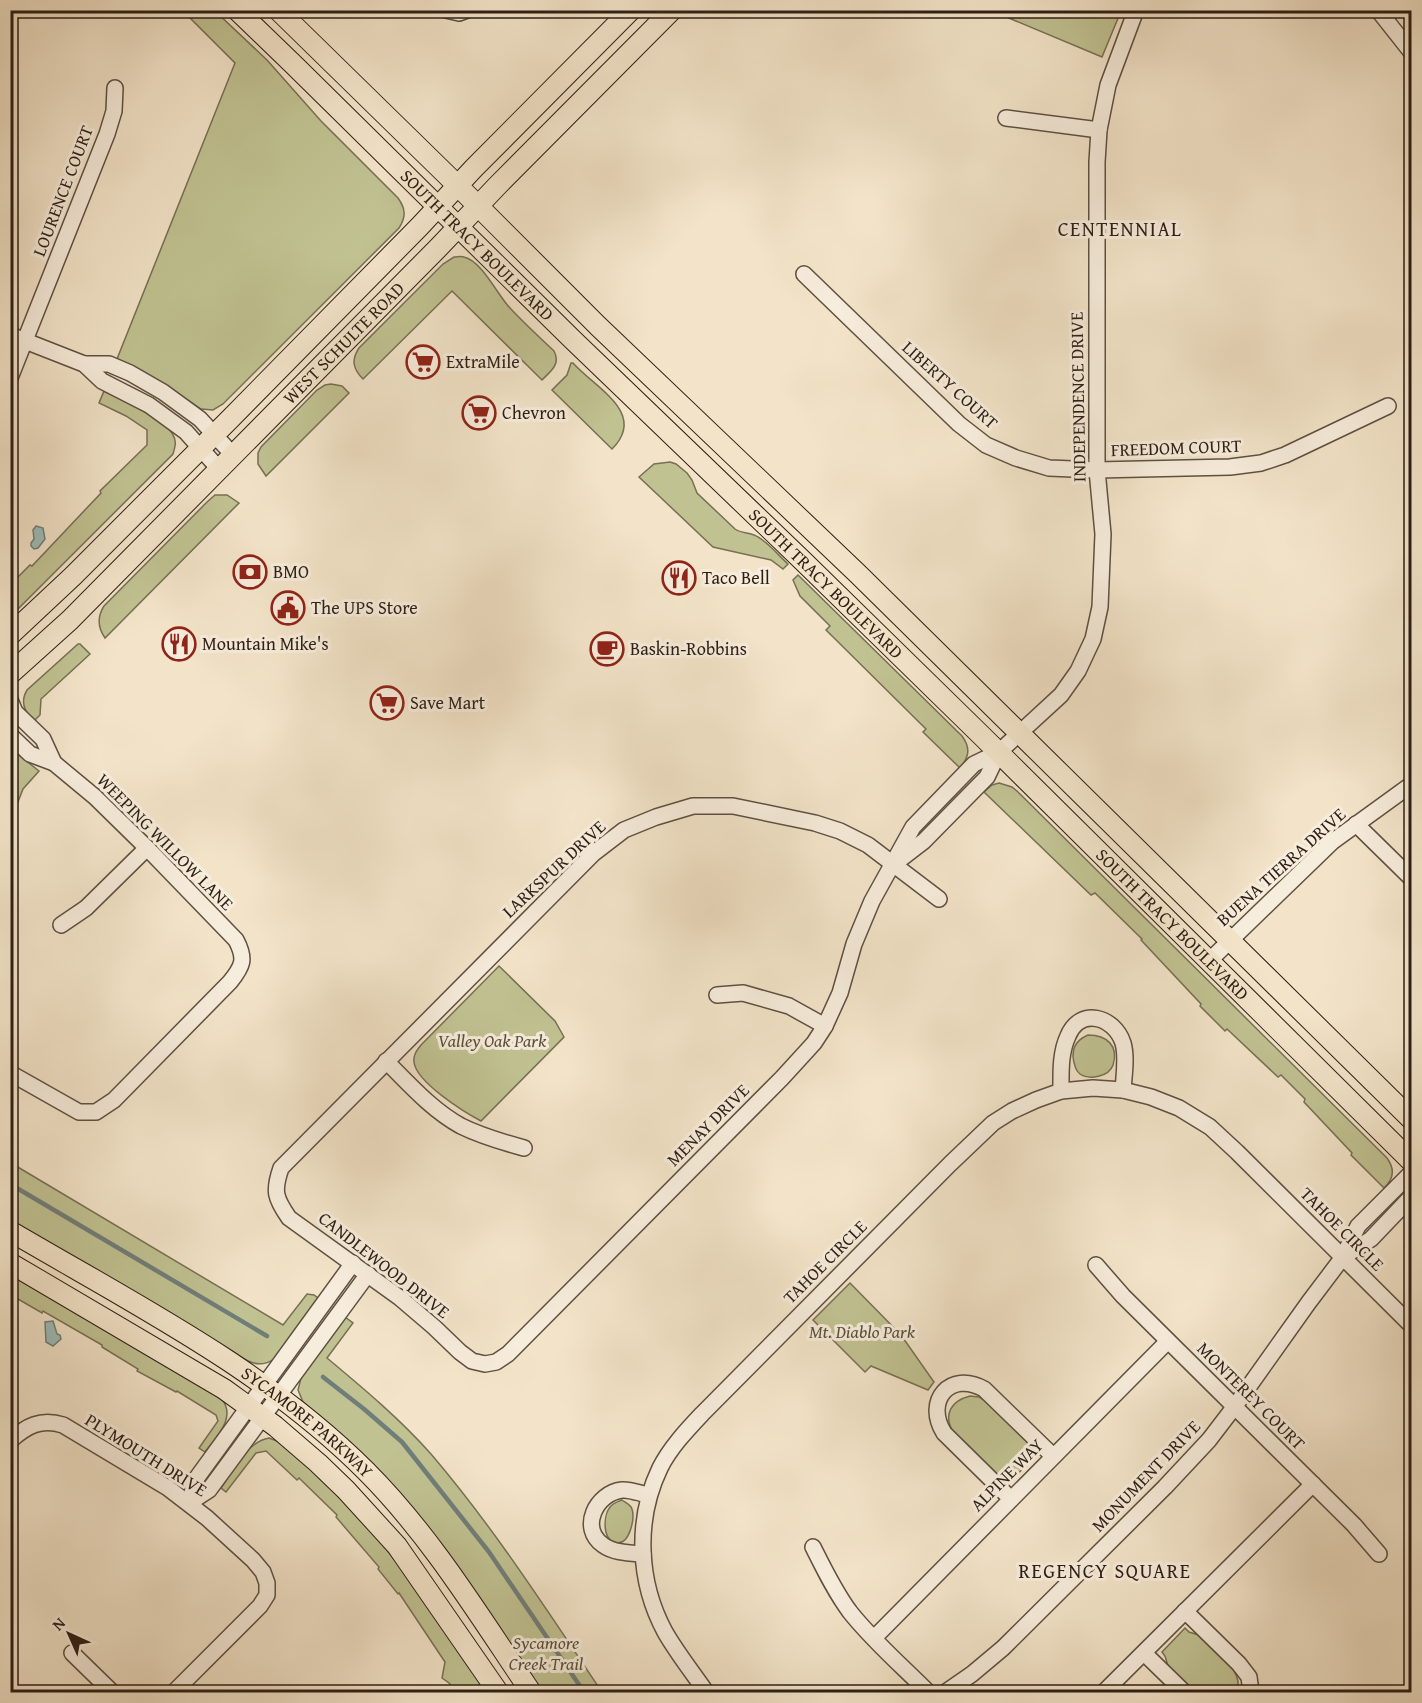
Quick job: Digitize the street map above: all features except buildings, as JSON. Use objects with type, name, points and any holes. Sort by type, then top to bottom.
[{"type":"main road","name":"SOUTH TRACY BOULEVARD","points":[[237,10],[581,348],[999,752],[1412,1162]]},
{"type":"main road","name":"SOUTH TRACY BOULEVARD","points":[[278,10],[598,326],[858,574],[1412,1120]]},
{"type":"main road","name":"WEST SCHULTE ROAD","points":[[10,635],[73,576],[631,10]]},
{"type":"main road","name":"WEST SCHULTE ROAD","points":[[12,675],[70,620],[672,10]]},
{"type":"main road","name":"SYCAMORE PARKWAY","points":[[10,1231],[219,1354],[272,1390],[331,1437],[402,1510],[432,1548],[531,1692]]},
{"type":"main road","name":"SYCAMORE PARKWAY","points":[[10,1263],[205,1377],[284,1433],[332,1476],[397,1545],[498,1692]]},
{"type":"street","points":[[447,10],[459,13],[467,10]]},
{"type":"street","name":"INDEPENDENCE DRIVE","points":[[999,752],[1061,695],[1078,672],[1093,639],[1100,607],[1103,534],[1097,470],[1097,162],[1099,130],[1108,85],[1136,10]]},
{"type":"street","points":[[1378,10],[1412,53]]},
{"type":"street","name":"LOURENCE COURT","points":[[10,378],[18,338],[108,134],[114,111],[115,88]]},
{"type":"street","points":[[1006,118],[1099,130]]},
{"type":"street","name":"LIBERTY COURT","points":[[804,274],[959,424],[986,444],[1016,458],[1049,468],[1097,470]]},
{"type":"street","points":[[18,338],[84,364],[109,364],[163,392],[191,411],[214,434],[226,462]]},
{"type":"street","points":[[84,364],[102,381],[149,405],[186,432],[200,448],[226,462]]},
{"type":"street","name":"FREEDOM COURT","points":[[1097,470],[1230,467],[1261,463],[1285,455],[1388,406]]},
{"type":"street","name":"WEEPING WILLOW LANE","points":[[10,700],[15,712],[43,739],[54,763]]},
{"type":"street","name":"WEEPING WILLOW LANE","points":[[10,735],[30,753],[54,763],[95,797],[236,940],[243,953],[241,968],[230,982],[114,1100],[96,1112],[79,1112],[10,1073]]},
{"type":"street","name":"MENAY DRIVE","points":[[484,1364],[496,1362],[508,1354],[814,1043],[825,1026],[840,993],[854,944],[872,901],[913,827],[975,764],[999,752]]},
{"type":"street","name":"BUENA TIERRA DRIVE","points":[[1209,961],[1332,842],[1412,784]]},
{"type":"street","name":"LARKSPUR DRIVE","points":[[275,1184],[281,1168],[386,1061],[594,853],[624,830],[693,806],[733,806],[815,823],[840,831],[868,845],[939,899]]},
{"type":"street","points":[[1356,824],[1412,879]]},
{"type":"street","points":[[61,925],[86,908],[147,848]]},
{"type":"street","points":[[717,995],[742,993],[789,1006],[825,1026]]},
{"type":"street","points":[[1061,1091],[1062,1059],[1068,1034],[1078,1022],[1090,1018],[1104,1019],[1115,1028],[1123,1043],[1125,1058],[1123,1090]]},
{"type":"street","points":[[386,1061],[434,1108],[460,1126],[493,1140],[524,1148]]},
{"type":"street","name":"TAHOE CIRCLE","points":[[706,1692],[661,1623],[646,1579],[643,1554],[644,1523],[649,1495],[660,1468],[673,1446],[702,1414],[950,1164],[993,1123],[1036,1100],[1061,1091],[1093,1088],[1123,1090],[1151,1096],[1179,1108],[1210,1127],[1412,1326]]},
{"type":"street","name":"MONUMENT DRIVE","points":[[946,1692],[972,1674],[1040,1611],[1209,1440],[1343,1257],[1358,1226],[1412,1172]]},
{"type":"street","name":"CANDLEWOOD DRIVE","points":[[275,1184],[278,1203],[289,1218],[368,1274],[425,1319],[472,1361],[484,1364]]},
{"type":"street","name":"MONUMENT DRIVE","points":[[1343,1257],[1371,1239],[1412,1196]]},
{"type":"street","points":[[189,1503],[196,1479],[256,1412],[272,1390],[353,1263]]},
{"type":"street","name":"MONTEREY COURT","points":[[1096,1264],[1123,1296],[1354,1525],[1379,1554]]},
{"type":"street","points":[[272,1390],[368,1274]]},
{"type":"street","name":"ALPINE WAY","points":[[874,1638],[1168,1341]]},
{"type":"street","points":[[1011,1499],[944,1433],[937,1423],[936,1409],[939,1398],[950,1386],[973,1383],[984,1389],[1053,1456]]},
{"type":"street","name":"PLYMOUTH DRIVE","points":[[10,1441],[32,1424],[46,1422],[63,1425],[189,1503],[253,1560],[263,1572],[267,1583],[267,1595],[260,1606],[174,1692]]},
{"type":"street","points":[[1104,1692],[1312,1484]]},
{"type":"street","points":[[643,1554],[614,1551],[601,1544],[592,1532],[591,1519],[596,1506],[608,1496],[622,1490],[649,1495]]},
{"type":"street","points":[[813,1547],[832,1585],[844,1602],[874,1638],[928,1692]]},
{"type":"street","points":[[1185,1611],[1239,1664],[1249,1677],[1251,1692]]},
{"type":"street","points":[[72,1653],[112,1692]]},
{"type":"street","points":[[1144,1653],[1184,1692]]},
{"type":"green space","points":[[183,11],[215,11],[267,60],[321,121],[398,198],[404,213],[399,228],[223,404],[213,410],[201,409],[167,386],[117,359],[235,63]]},
{"type":"green space","points":[[992,11],[1121,11],[1102,57]]},
{"type":"green space","points":[[454,257],[464,257],[477,265],[505,303],[554,351],[556,364],[552,370],[542,380],[452,291],[363,379],[354,364],[359,348],[443,264]]},
{"type":"green space","points":[[571,363],[614,402],[621,413],[624,424],[622,436],[612,449],[552,390],[567,375]]},
{"type":"green space","points":[[331,384],[342,386],[349,393],[266,476],[258,464],[258,453],[261,447],[317,390]]},
{"type":"green space","points":[[104,391],[142,410],[169,429],[175,440],[173,454],[11,616],[11,584],[30,565],[32,566],[101,493],[100,491],[147,445],[147,430],[126,416],[99,403]]},
{"type":"green space","points":[[670,462],[687,473],[697,493],[735,529],[755,535],[788,564],[783,569],[771,560],[713,547],[639,477],[654,464]]},
{"type":"green space","points":[[215,495],[227,495],[239,503],[105,638],[99,622],[104,606]]},
{"type":"green space","points":[[798,575],[962,736],[968,752],[960,768],[923,732],[926,729],[826,630],[830,626],[800,596],[793,580]]},
{"type":"green space","points":[[78,644],[90,654],[41,699],[40,715],[34,721],[24,706],[27,690]]},
{"type":"green space","points":[[10,748],[39,771],[23,789],[11,820]]},
{"type":"green space","points":[[999,783],[1012,787],[1018,792],[1387,1158],[1392,1174],[1384,1188],[1351,1155],[1352,1153],[1304,1102],[1305,1099],[1281,1075],[1278,1077],[1227,1029],[1225,1031],[1200,1006],[1201,1004],[1142,939],[1095,893],[1091,895],[984,792],[992,785]]},
{"type":"green space","name":"Valley Oak Park","points":[[499,966],[555,1021],[564,1037],[481,1121],[453,1104],[432,1087],[417,1070],[414,1057],[421,1045]]},
{"type":"green space","points":[[1088,1035],[1106,1039],[1113,1047],[1113,1065],[1103,1075],[1088,1077],[1076,1070],[1074,1047],[1079,1040]]},
{"type":"green space","points":[[11,1163],[283,1325],[307,1294],[318,1298],[274,1359],[262,1364],[250,1362],[11,1221]]},
{"type":"green space","points":[[10,1273],[220,1397],[227,1411],[226,1419],[220,1433],[205,1452],[199,1448],[218,1421],[216,1415],[177,1391],[137,1371],[138,1369],[102,1345],[43,1311],[42,1313],[18,1299],[16,1301],[11,1298]]},
{"type":"green space","name":"Mt. Diablo Park","points":[[850,1283],[901,1335],[934,1382],[928,1390],[871,1366],[865,1372],[813,1320]]},
{"type":"green space","name":"Sycamore Creek Trail","points":[[345,1317],[353,1323],[327,1358],[407,1428],[455,1482],[520,1571],[602,1692],[542,1692],[464,1577],[386,1478],[303,1402],[298,1390],[301,1378]]},
{"type":"green space","points":[[970,1396],[979,1397],[985,1401],[1029,1444],[1035,1456],[1010,1482],[997,1475],[953,1432],[949,1419],[951,1409],[958,1401]]},
{"type":"green space","points":[[269,1438],[282,1443],[317,1474],[370,1528],[487,1692],[457,1692],[442,1678],[445,1662],[399,1593],[378,1569],[379,1567],[336,1517],[337,1515],[299,1478],[297,1480],[266,1451],[256,1453],[226,1492],[221,1488],[247,1451],[253,1445]]},
{"type":"green space","points":[[622,1500],[631,1508],[633,1518],[628,1535],[617,1543],[612,1541],[606,1533],[605,1522],[610,1507]]},
{"type":"green space","points":[[1185,1628],[1199,1635],[1233,1669],[1238,1681],[1237,1692],[1194,1692],[1168,1666],[1162,1652]]},
{"type":"water","points":[[36,526],[43,528],[45,539],[38,548],[34,549],[31,543]]},
{"type":"water","points":[[53,1321],[61,1339],[53,1346],[46,1342],[45,1322]]},
{"type":"waterway","points":[[10,1184],[267,1336]]},
{"type":"waterway","points":[[323,1377],[402,1442],[489,1552],[584,1692]]},
{"type":"place","name":"ExtraMile","points":[[423,362]]},
{"type":"place","name":"Chevron","points":[[479,413]]},
{"type":"place","name":"BMO","points":[[250,572]]},
{"type":"place","name":"Taco Bell","points":[[679,578]]},
{"type":"place","name":"The UPS Store","points":[[288,608]]},
{"type":"place","name":"Mountain Mike's","points":[[179,644]]},
{"type":"place","name":"Baskin-Robbins","points":[[607,649]]},
{"type":"place","name":"Save Mart","points":[[387,703]]},
{"type":"district","name":"CENTENNIAL","points":[[1120,229]]},
{"type":"district","name":"REGENCY SQUARE","points":[[1105,1571]]}]
